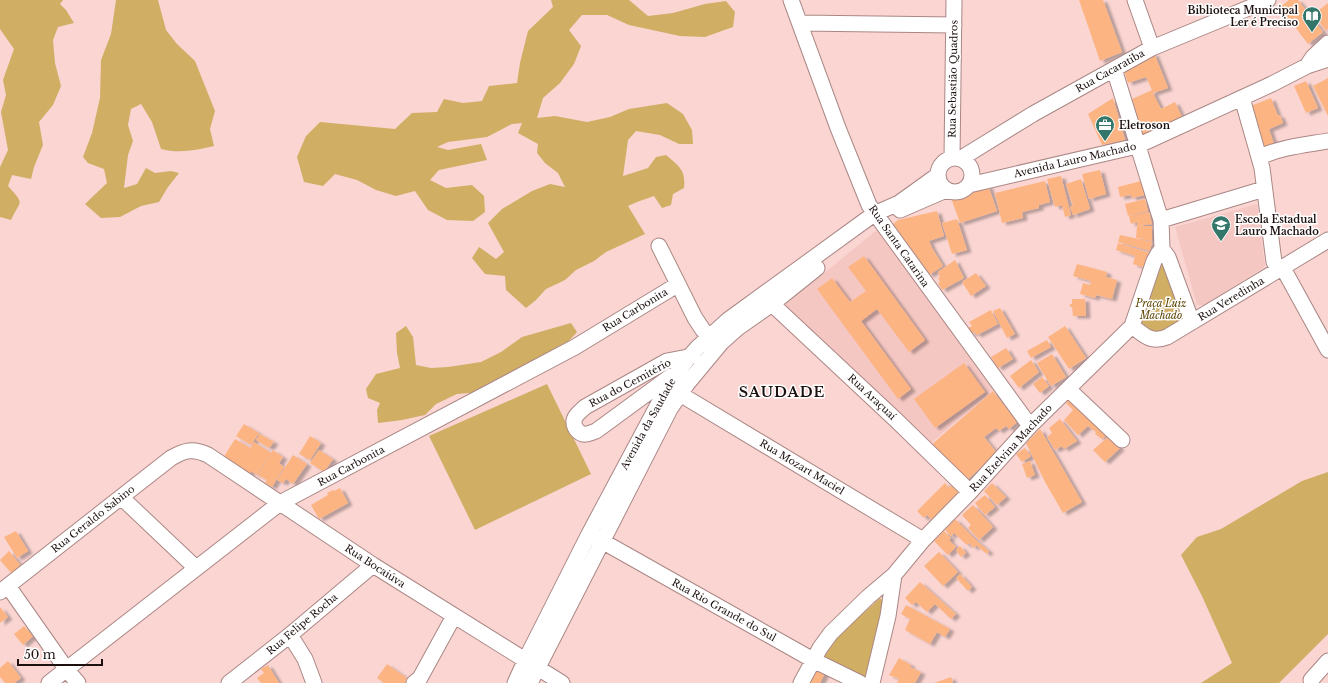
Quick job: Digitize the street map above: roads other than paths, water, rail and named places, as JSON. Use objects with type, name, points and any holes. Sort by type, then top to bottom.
[{"type":"street","name":"Rua Santa Catarina","points":[[792,0],[838,128],[869,205],[876,217],[1030,426]]},
{"type":"street","name":"Rua Sebastião Quadros","points":[[954,0],[956,158]]},
{"type":"street","points":[[1135,0],[1152,48]]},
{"type":"street","name":"Rua Cacaratiba","points":[[956,158],[1152,48],[1268,0]]},
{"type":"street","points":[[800,23],[954,25]]},
{"type":"street","name":"Avenida Lauro Machado","points":[[1307,66],[1313,57],[1328,43]]},
{"type":"street","name":"Avenida Lauro Machado","points":[[969,185],[1137,146],[1242,98],[1307,66],[1328,59]]},
{"type":"street","points":[[1114,69],[1161,220],[1162,249],[1168,257],[1192,322]]},
{"type":"street","points":[[1242,98],[1260,157],[1272,257],[1277,266],[1283,268],[1328,350]]},
{"type":"street","points":[[1260,157],[1270,152],[1286,148],[1328,141]]},
{"type":"street","points":[[956,158],[966,162],[970,166],[972,179],[969,185],[963,190],[955,192],[946,190],[940,184],[938,175],[939,169],[946,160],[956,158]]},
{"type":"street","name":"Avenida da Saudade","points":[[596,538],[670,409],[698,370],[712,355],[715,339],[728,320],[938,175]]},
{"type":"street","points":[[1161,220],[1264,189]]},
{"type":"street","name":"Avenida da Saudade","points":[[515,683],[532,663],[596,538],[657,406],[678,371],[689,357],[715,339],[739,327],[772,304],[876,217],[946,190]]},
{"type":"street","name":"Rua Veredinha","points":[[1132,326],[1154,340],[1160,340],[1167,337],[1328,240]]},
{"type":"street","points":[[659,246],[677,285],[695,318],[703,330],[715,339]]},
{"type":"street","points":[[1132,326],[1154,261],[1162,249]]},
{"type":"street","name":"Rua Carbonita","points":[[49,683],[280,503],[575,347],[677,285]]},
{"type":"street","name":"Rua Araçuaí","points":[[772,304],[896,420],[970,492]]},
{"type":"street","name":"Rua Etelvina Machado","points":[[801,683],[820,648],[831,633],[868,597],[894,575],[923,540],[970,492],[1030,426],[1132,326]]},
{"type":"street","name":"Rua do Cemitério","points":[[678,371],[596,431],[585,434],[579,432],[575,427],[575,417],[586,408],[667,362],[689,357],[712,355]]},
{"type":"street","points":[[678,371],[698,370]]},
{"type":"street","points":[[1068,389],[1122,440]]},
{"type":"street","name":"Rua Mozart Maciel","points":[[680,394],[923,540]]},
{"type":"street","name":"Rua Bocaiúva","points":[[189,450],[200,451],[208,455],[373,565],[562,683]]},
{"type":"street","name":"Rua Geraldo Sabino","points":[[4,589],[171,458],[189,450]]},
{"type":"street","points":[[122,497],[196,568]]},
{"type":"street","name":"Rua Rio Grande do Sul","points":[[596,538],[813,660],[860,683]]},
{"type":"street","name":"Rua Felipe Rocha","points":[[229,683],[290,635],[373,565]]},
{"type":"street","name":"Rua Etelvina Machado","points":[[872,683],[886,622],[894,575]]},
{"type":"street","points":[[4,589],[78,683]]},
{"type":"street","points":[[414,683],[420,678],[454,616]]},
{"type":"street","points":[[290,635],[305,659],[314,683]]},
{"type":"street","points":[[1311,680],[1328,661]]},
{"type":"street","name":"Avenida da Saudade","points":[[530,683],[532,663]]},
{"type":"place","name":"Biblioteca Municipal Ler é Preciso","points":[[1312,33]]},
{"type":"place","name":"Eletroson","points":[[1105,142]]},
{"type":"place","name":"Escola Estadual Lauro Machado","points":[[1221,242]]},
{"type":"district","name":"SAUDADE","points":[[782,392]]},
{"type":"park label","name":"Praça Luiz Machado","points":[[1161,308]]}]
